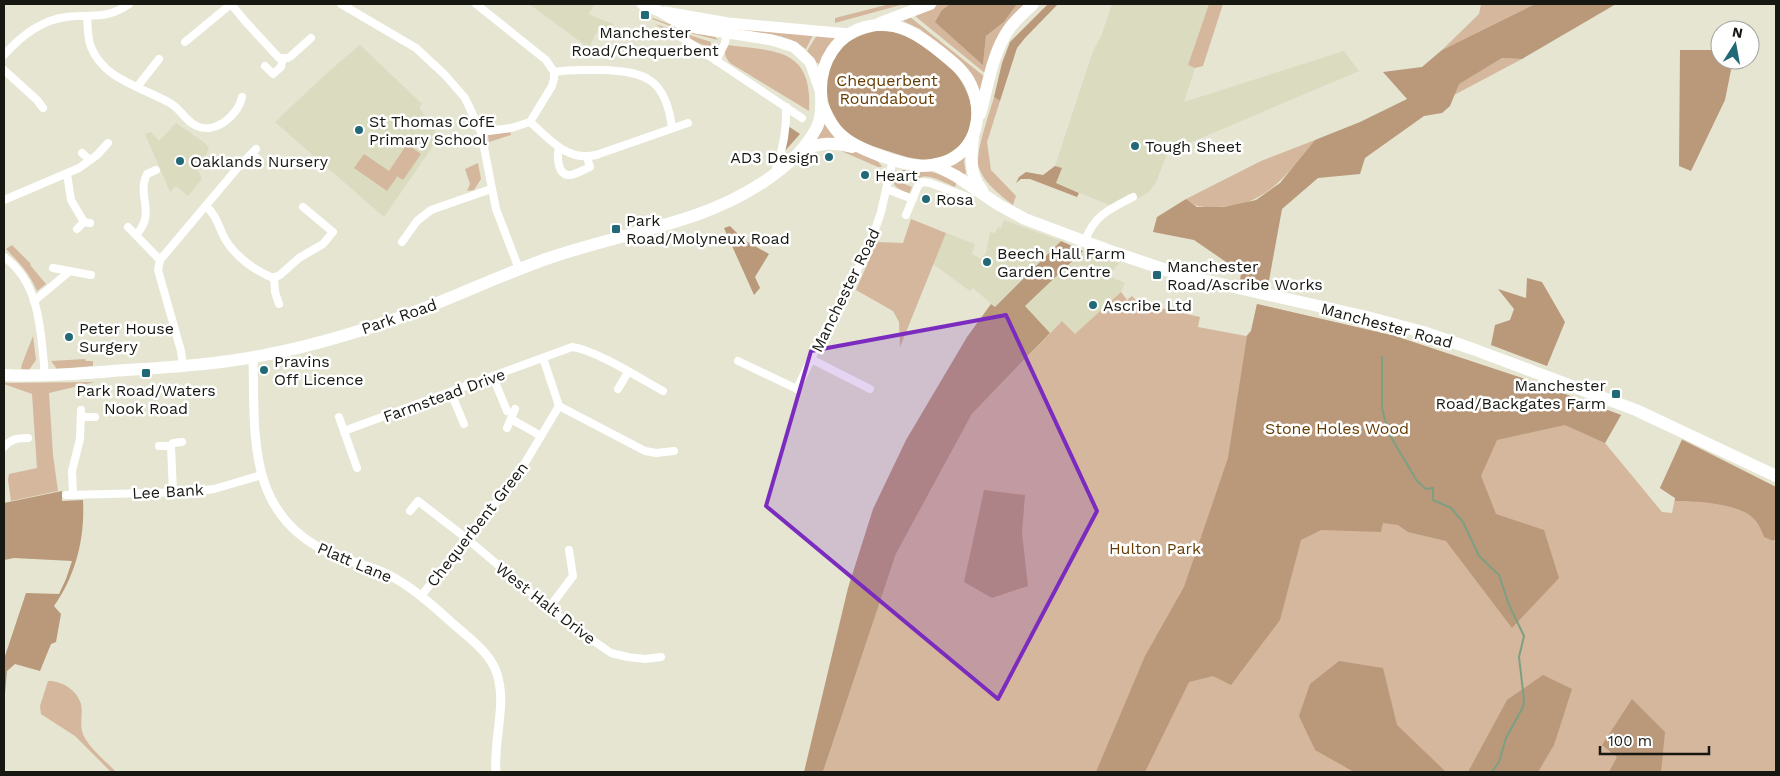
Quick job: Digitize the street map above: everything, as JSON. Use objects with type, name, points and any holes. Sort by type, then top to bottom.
[{"type":"highway","points":[[930,4],[875,25],[860,28],[850,34],[838,43],[825,63],[822,76],[822,105],[829,121],[842,136],[852,144],[867,150],[916,165],[935,165],[958,155],[966,148],[974,136],[996,55],[1003,38],[1014,22],[1033,4]]},
{"type":"highway","points":[[875,25],[902,28],[915,32],[956,65],[965,74],[972,86],[978,122]]},
{"type":"highway","name":"Park Road","points":[[801,152],[816,130],[822,105]]},
{"type":"highway","name":"Manchester Road","points":[[974,136],[971,157],[972,173],[980,188],[991,199]]},
{"type":"highway","name":"Park Road","points":[[4,376],[45,376],[184,366],[253,357],[318,344],[428,307],[548,259],[640,233],[714,209],[745,193],[774,174],[801,152],[818,144],[833,143],[867,150]]},
{"type":"highway","name":"Manchester Road","points":[[935,165],[1025,219],[1181,275],[1367,317],[1423,332],[1473,349],[1636,410],[1776,476]]},
{"type":"main road","points":[[642,4],[661,12],[794,47],[810,62],[821,92]]},
{"type":"main road","points":[[727,28],[850,34]]},
{"type":"street","points":[[4,55],[19,40],[42,25],[67,16],[103,16],[129,4]]},
{"type":"street","points":[[185,42],[231,4],[276,56],[283,58],[291,56],[311,38]]},
{"type":"street","points":[[341,4],[349,6],[403,39],[431,61],[456,85],[465,98],[481,132],[499,219],[519,269]]},
{"type":"street","points":[[476,4],[546,60],[554,72],[552,86],[530,122],[506,129],[481,132]]},
{"type":"street","points":[[87,16],[89,39],[95,54],[112,74],[173,105],[191,123],[201,127],[214,126],[229,119],[240,107],[242,97]]},
{"type":"street","points":[[716,61],[722,49],[727,28]]},
{"type":"street","points":[[681,37],[802,118]]},
{"type":"street","points":[[265,66],[273,74],[281,68],[283,58]]},
{"type":"street","points":[[137,87],[157,62],[161,70]]},
{"type":"street","points":[[4,70],[40,97],[43,108]]},
{"type":"street","points":[[554,72],[569,70],[622,71],[646,78],[658,87],[668,102],[672,128]]},
{"type":"street","points":[[774,174],[783,149],[786,133],[786,107]]},
{"type":"street","points":[[530,122],[559,148],[577,156],[587,157],[688,123]]},
{"type":"street","points":[[4,200],[67,174],[90,160],[108,143]]},
{"type":"street","points":[[559,148],[557,159],[566,175],[590,167],[587,157]]},
{"type":"street","points":[[184,366],[158,270],[160,260],[254,151],[260,161]]},
{"type":"street","points":[[82,153],[90,160]]},
{"type":"street","name":"Manchester Road","points":[[738,361],[797,389],[822,336],[853,280],[876,227],[893,159]]},
{"type":"street","points":[[136,235],[142,228],[145,220],[144,180],[147,174],[156,170]]},
{"type":"street","points":[[67,174],[71,200],[87,223],[77,229]]},
{"type":"street","points":[[906,215],[920,184],[926,182],[970,198]]},
{"type":"street","points":[[402,242],[418,221],[431,210],[492,189]]},
{"type":"street","points":[[886,189],[912,199]]},
{"type":"street","points":[[1085,241],[1089,230],[1100,216],[1106,211],[1133,198]]},
{"type":"street","points":[[206,206],[216,217],[228,244],[241,258],[274,278],[299,258],[324,244],[333,232],[303,207]]},
{"type":"street","points":[[128,228],[160,260]]},
{"type":"street","points":[[4,257],[11,262],[23,277],[34,301],[40,328],[45,376]]},
{"type":"street","points":[[53,268],[91,275]]},
{"type":"street","points":[[34,301],[70,271]]},
{"type":"street","points":[[274,278],[275,292],[279,304]]},
{"type":"street","name":"Farmstead Drive","points":[[344,431],[572,348],[578,348],[663,390]]},
{"type":"street","name":"Platt Lane","points":[[253,357],[254,427],[258,461],[268,496],[277,511],[308,541],[336,556],[386,574],[421,596],[486,655],[493,664],[498,678],[499,689],[496,772]]},
{"type":"street","points":[[543,358],[558,406],[645,451],[656,453],[674,451]]},
{"type":"street","points":[[811,359],[870,389]]},
{"type":"street","points":[[618,389],[628,372]]},
{"type":"street","points":[[493,377],[507,411]]},
{"type":"street","points":[[451,393],[459,422]]},
{"type":"street","name":"Chequerbent Green","points":[[421,596],[516,478],[558,406]]},
{"type":"street","points":[[507,428],[515,409]]},
{"type":"street","name":"Lee Bank","points":[[95,418],[81,414],[80,439],[72,470],[69,495],[173,493],[214,489],[262,475]]},
{"type":"street","points":[[339,417],[357,468]]},
{"type":"street","points":[[511,419],[541,436]]},
{"type":"street","points":[[16,429],[17,438]]},
{"type":"street","points":[[4,447],[17,438],[28,438]]},
{"type":"street","points":[[159,446],[171,446],[172,443],[182,442]]},
{"type":"street","points":[[171,446],[173,493]]},
{"type":"street","name":"West Halt Drive","points":[[410,511],[418,501],[466,538],[568,623],[611,652],[645,659],[661,657]]},
{"type":"street","points":[[549,608],[574,576],[569,550]]},
{"type":"highlighted area","points":[[1006,315],[1097,511],[998,699],[766,506],[811,351]]},
{"type":"shaded area","points":[[529,4],[595,4],[588,14],[613,24],[615,29],[605,33],[596,33],[589,48]]},
{"type":"shaded area","points":[[1112,4],[1209,4],[1188,65],[1195,68],[1184,102],[1344,51],[1359,71],[1168,152],[1156,182],[1149,192],[1119,209],[1056,183],[1061,169],[1055,166],[1093,51],[1102,34]]},
{"type":"shaded area","name":"St Thomas CofE Primary School","points":[[360,45],[422,104],[419,107],[439,137],[384,217],[275,122]]},
{"type":"shaded area","name":"Oaklands Nursery","points":[[176,123],[205,143],[209,149],[203,164],[198,170],[202,179],[188,196],[176,186],[170,192],[145,134],[151,132],[159,141]]},
{"type":"shaded area","name":"Beech Hall Farm Garden Centre","points":[[1004,220],[1061,241],[995,307],[973,288],[970,291],[933,264],[946,233],[975,244],[972,254],[981,259],[986,253],[990,232],[995,233],[998,227],[1001,228]]},
{"type":"shaded area","points":[[1083,251],[1119,263],[1109,276],[1125,283],[1121,292],[1075,335],[1062,321],[1050,333],[1025,306]]},
{"type":"green space","points":[[890,4],[904,4],[835,23],[835,18]]},
{"type":"green space","points":[[939,4],[950,4],[942,10],[983,64],[986,36],[1004,22],[1017,4],[1026,4],[986,74],[915,16]]},
{"type":"green space","points":[[950,4],[1017,4],[1004,22],[986,36],[983,65],[935,22],[942,10]]},
{"type":"green space","points":[[1048,4],[1058,4],[1017,48],[1000,101],[994,97],[1002,63],[1010,42]]},
{"type":"green space","points":[[1209,4],[1223,4],[1203,66],[1195,68],[1188,65]]},
{"type":"green space","points":[[1481,4],[1535,4],[1442,50],[1479,14]]},
{"type":"green space","points":[[1535,4],[1616,4],[1522,59],[1502,58],[1459,84],[1450,106],[1442,113],[1424,116],[1365,158],[1360,174],[1318,178],[1282,209],[1268,286],[1240,280],[1242,267],[1226,262],[1194,240],[1153,232],[1157,217],[1186,199],[1197,207],[1224,207],[1256,200],[1280,183],[1315,140],[1360,122],[1407,99],[1383,72],[1422,67],[1442,50]]},
{"type":"green space","points":[[910,17],[985,77],[980,94],[966,67],[920,29],[901,20]]},
{"type":"green space","points":[[653,18],[691,32],[715,37],[718,40],[686,32]]},
{"type":"green space","points":[[655,24],[711,42],[710,49],[668,31]]},
{"type":"green space","points":[[739,28],[813,35],[806,49],[792,40],[780,36],[737,31]]},
{"type":"green space","name":"Chequerbent Roundabout","points":[[876,31],[899,33],[915,40],[941,59],[953,70],[962,83],[969,97],[972,112],[970,127],[960,145],[952,151],[943,156],[930,159],[910,158],[862,142],[839,124],[833,114],[827,91],[830,67],[842,47],[858,37]]},
{"type":"green space","points":[[817,35],[836,37],[820,64],[807,51]]},
{"type":"green space","points":[[727,45],[776,52],[798,64],[805,75],[809,90],[809,111],[730,63],[725,55]]},
{"type":"green space","points":[[1680,50],[1710,50],[1710,70],[1731,70],[1725,100],[1691,171],[1679,166]]},
{"type":"green space","points":[[1502,58],[1522,59],[1454,95],[1458,84]]},
{"type":"green space","points":[[994,97],[1000,101],[987,142],[991,170],[1016,196],[1013,205],[989,184],[979,168],[980,144]]},
{"type":"green space","points":[[823,122],[834,138],[818,140],[815,136]]},
{"type":"green space","points":[[788,126],[800,134],[784,152]]},
{"type":"green space","points":[[510,131],[511,135],[489,142],[488,135]]},
{"type":"green space","points":[[1315,140],[1285,176],[1263,195],[1250,201],[1235,205],[1204,207],[1197,206],[1186,199],[1261,161]]},
{"type":"green space","points":[[407,144],[421,154],[403,180],[395,175],[397,177],[387,191],[354,168],[364,154],[389,171]]},
{"type":"green space","points":[[832,147],[845,148],[867,154],[882,167],[878,167]]},
{"type":"green space","points":[[965,155],[966,173],[962,176],[946,167]]},
{"type":"green space","points":[[478,163],[481,179],[474,190],[467,191],[470,184],[465,169]]},
{"type":"green space","points":[[1055,166],[1062,168],[1056,183],[1079,193],[1077,197],[1030,179],[1021,179],[1016,183],[1019,177],[1026,172],[1043,175]]},
{"type":"green space","points":[[917,169],[931,172],[957,182],[955,187],[934,178],[923,177],[915,182],[907,179],[900,173],[903,170]]},
{"type":"green space","points":[[892,179],[912,187],[909,194],[896,187]]},
{"type":"green space","points":[[911,219],[946,233],[900,347],[899,322],[893,311],[856,290],[877,242],[903,243]]},
{"type":"green space","points":[[730,226],[744,240],[769,254],[755,277],[760,288],[754,295],[724,228]]},
{"type":"green space","points":[[1061,241],[1083,251],[1025,306],[1050,333],[972,414],[896,554],[823,772],[804,772],[848,588],[873,509],[906,440],[967,337],[991,304],[995,307]]},
{"type":"green space","points":[[12,245],[31,264],[46,284],[37,291],[27,273],[6,249]]},
{"type":"green space","points":[[1527,278],[1542,282],[1565,322],[1547,366],[1491,345],[1495,325],[1510,320],[1514,309],[1498,289],[1526,298]]},
{"type":"green space","name":"Hulton Park","points":[[1121,292],[1127,300],[1132,296],[1147,312],[1156,307],[1200,317],[1198,327],[1246,336],[1251,331],[1257,304],[1395,336],[1522,378],[1621,415],[1605,443],[1662,512],[1672,513],[1675,498],[1660,488],[1682,439],[1776,487],[1776,537],[1774,541],[1776,543],[1776,772],[823,772],[896,554],[972,414],[1062,321],[1075,334]]},
{"type":"green space","name":"Stone Holes Wood","points":[[1257,304],[1395,336],[1522,378],[1621,415],[1605,443],[1565,425],[1497,440],[1481,476],[1496,514],[1544,530],[1559,578],[1512,628],[1446,541],[1408,532],[1398,525],[1383,523],[1381,532],[1321,530],[1301,540],[1280,620],[1231,685],[1213,676],[1189,682],[1145,772],[1096,772],[1145,656],[1184,587],[1228,458],[1247,336],[1251,331]]},
{"type":"green space","points":[[33,336],[36,360],[29,370],[21,369],[22,364]]},
{"type":"green space","points":[[85,359],[86,361],[93,361],[93,366],[57,369],[51,361]]},
{"type":"green space","points":[[95,382],[49,393],[53,455],[58,491],[11,501],[9,474],[37,468],[32,394],[4,383]]},
{"type":"green space","points":[[1682,440],[1776,487],[1776,537],[1774,541],[1764,537],[1755,520],[1748,514],[1717,504],[1675,501],[1675,498],[1660,488]]},
{"type":"green space","points":[[984,490],[1025,495],[1022,533],[1028,586],[992,598],[964,582]]},
{"type":"green space","points":[[62,491],[62,501],[83,500],[83,514],[81,542],[73,569],[62,594],[54,606],[61,614],[56,642],[51,644],[40,671],[15,664],[7,671],[4,705],[4,659],[26,593],[59,594],[72,561],[14,558],[4,560],[4,503]]},
{"type":"green space","points":[[1339,661],[1383,668],[1397,725],[1446,772],[1354,772],[1315,750],[1299,716],[1310,684]]},
{"type":"green space","points":[[1543,675],[1572,689],[1554,745],[1538,772],[1468,772],[1507,700]]},
{"type":"green space","points":[[48,681],[63,684],[76,694],[82,710],[81,728],[87,742],[116,772],[111,772],[75,736],[41,714],[40,706]]},
{"type":"green space","points":[[1632,699],[1665,732],[1661,772],[1609,772],[1617,757],[1602,745]]},
{"type":"waterway","points":[[1382,357],[1382,408],[1388,432],[1417,481],[1426,489],[1433,488],[1433,500],[1451,508],[1463,522],[1479,556],[1499,575],[1509,605],[1524,636],[1519,657],[1524,700],[1523,707],[1506,738],[1499,762],[1492,772]]},
{"type":"place","name":"Manchester Road/Chequerbent","points":[[645,15]]},
{"type":"place","name":"St Thomas CofE Primary School","points":[[359,130]]},
{"type":"place","name":"Tough Sheet","points":[[1135,146]]},
{"type":"place","name":"AD3 Design","points":[[829,157]]},
{"type":"place","name":"Oaklands Nursery","points":[[180,161]]},
{"type":"place","name":"Heart","points":[[865,175]]},
{"type":"place","name":"Rosa","points":[[926,199]]},
{"type":"place","name":"Park Road/Molyneux Road","points":[[616,229]]},
{"type":"place","name":"Beech Hall Farm Garden Centre","points":[[987,262]]},
{"type":"place","name":"Manchester Road/Ascribe Works","points":[[1157,275]]},
{"type":"place","name":"Ascribe Ltd","points":[[1093,305]]},
{"type":"place","name":"Peter House Surgery","points":[[69,337]]},
{"type":"place","name":"Pravins Off Licence","points":[[264,370]]},
{"type":"place","name":"Park Road/Waters Nook Road","points":[[146,373]]},
{"type":"place","name":"Manchester Road/Backgates Farm","points":[[1616,394]]}]
